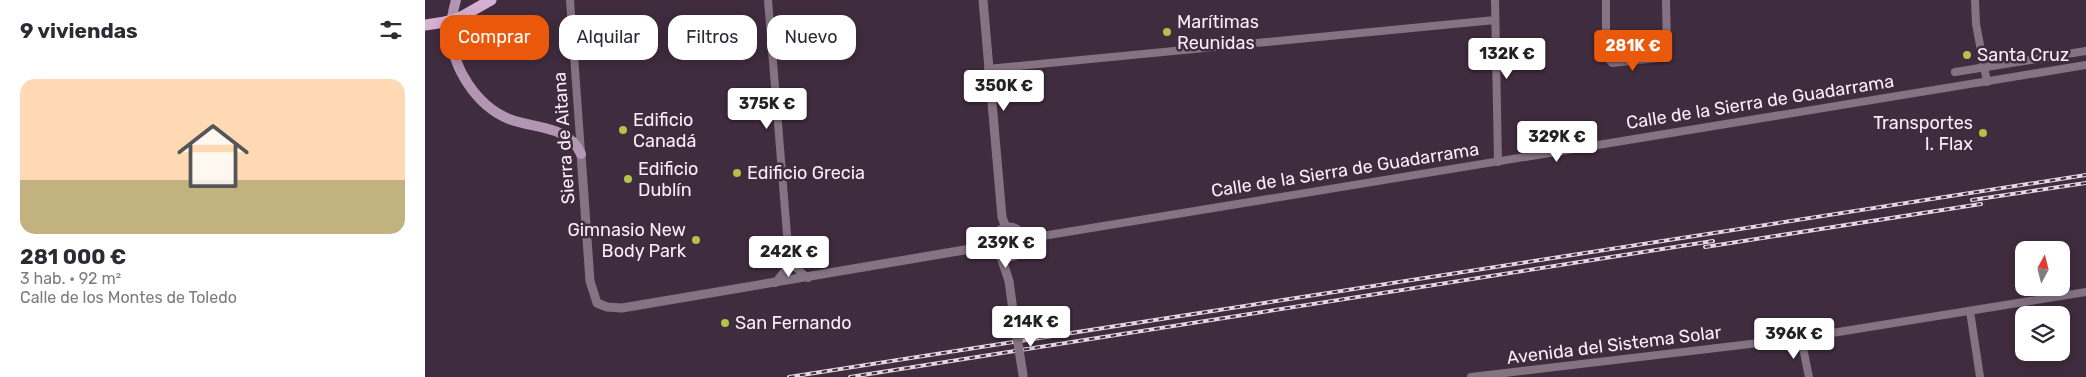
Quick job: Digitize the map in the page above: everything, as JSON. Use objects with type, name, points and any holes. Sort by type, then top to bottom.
[{"type":"main road","points":[[456,0],[451,34],[457,60],[469,86],[481,100],[507,118],[556,131],[570,138],[581,154]]},
{"type":"main road","points":[[425,25],[445,22],[461,16],[491,0]]},
{"type":"street","name":"Sierra de Aitana","points":[[570,0],[590,281],[597,303],[607,307],[622,308],[774,283]]},
{"type":"street","points":[[768,0],[789,259],[787,268],[774,283]]},
{"type":"street","points":[[983,0],[1002,217],[1005,228]]},
{"type":"street","points":[[1495,0],[1498,162]]},
{"type":"street","points":[[1606,0],[1606,56],[1612,63],[1658,58],[1667,49],[1666,0]]},
{"type":"street","points":[[1975,0],[1976,24],[1987,82]]},
{"type":"street","points":[[988,69],[1495,20]]},
{"type":"street","points":[[1955,72],[2086,51]]},
{"type":"street","name":"Calle de la Sierra de Guadarrama","points":[[1024,239],[2086,65]]},
{"type":"street","points":[[1009,281],[1012,263],[1024,246],[1024,239],[1017,229],[1005,228],[997,233],[994,245],[1000,254],[1009,281],[1023,376]]},
{"type":"street","points":[[774,283],[994,245]]},
{"type":"street","points":[[1000,254],[1010,258],[1016,256]]},
{"type":"street","points":[[789,259],[795,268],[807,278]]},
{"type":"street","name":"Avenida del Sistema Solar","points":[[1471,377],[1801,338],[2086,292]]},
{"type":"street","points":[[1970,311],[1980,377]]},
{"type":"street","points":[[1801,338],[1809,377]]},
{"type":"railway","points":[[789,377],[2086,175]]},
{"type":"railway","points":[[1972,200],[2086,183]]},
{"type":"railway","points":[[1705,247],[1981,204]]},
{"type":"railway","points":[[850,377],[1713,241]]},
{"type":"place","name":"Marítimas Reunidas","points":[[1167,32]]},
{"type":"place","name":"Santa Cruz","points":[[1967,55]]},
{"type":"place","name":"Edificio Canadá","points":[[623,130]]},
{"type":"place","name":"Transportes I. Flax","points":[[1983,133]]},
{"type":"place","name":"Edificio Grecia","points":[[737,173]]},
{"type":"place","name":"Edificio Dublín","points":[[628,179]]},
{"type":"place","name":"Gimnasio New Body Park","points":[[696,240]]},
{"type":"place","name":"San Fernando","points":[[725,323]]}]
